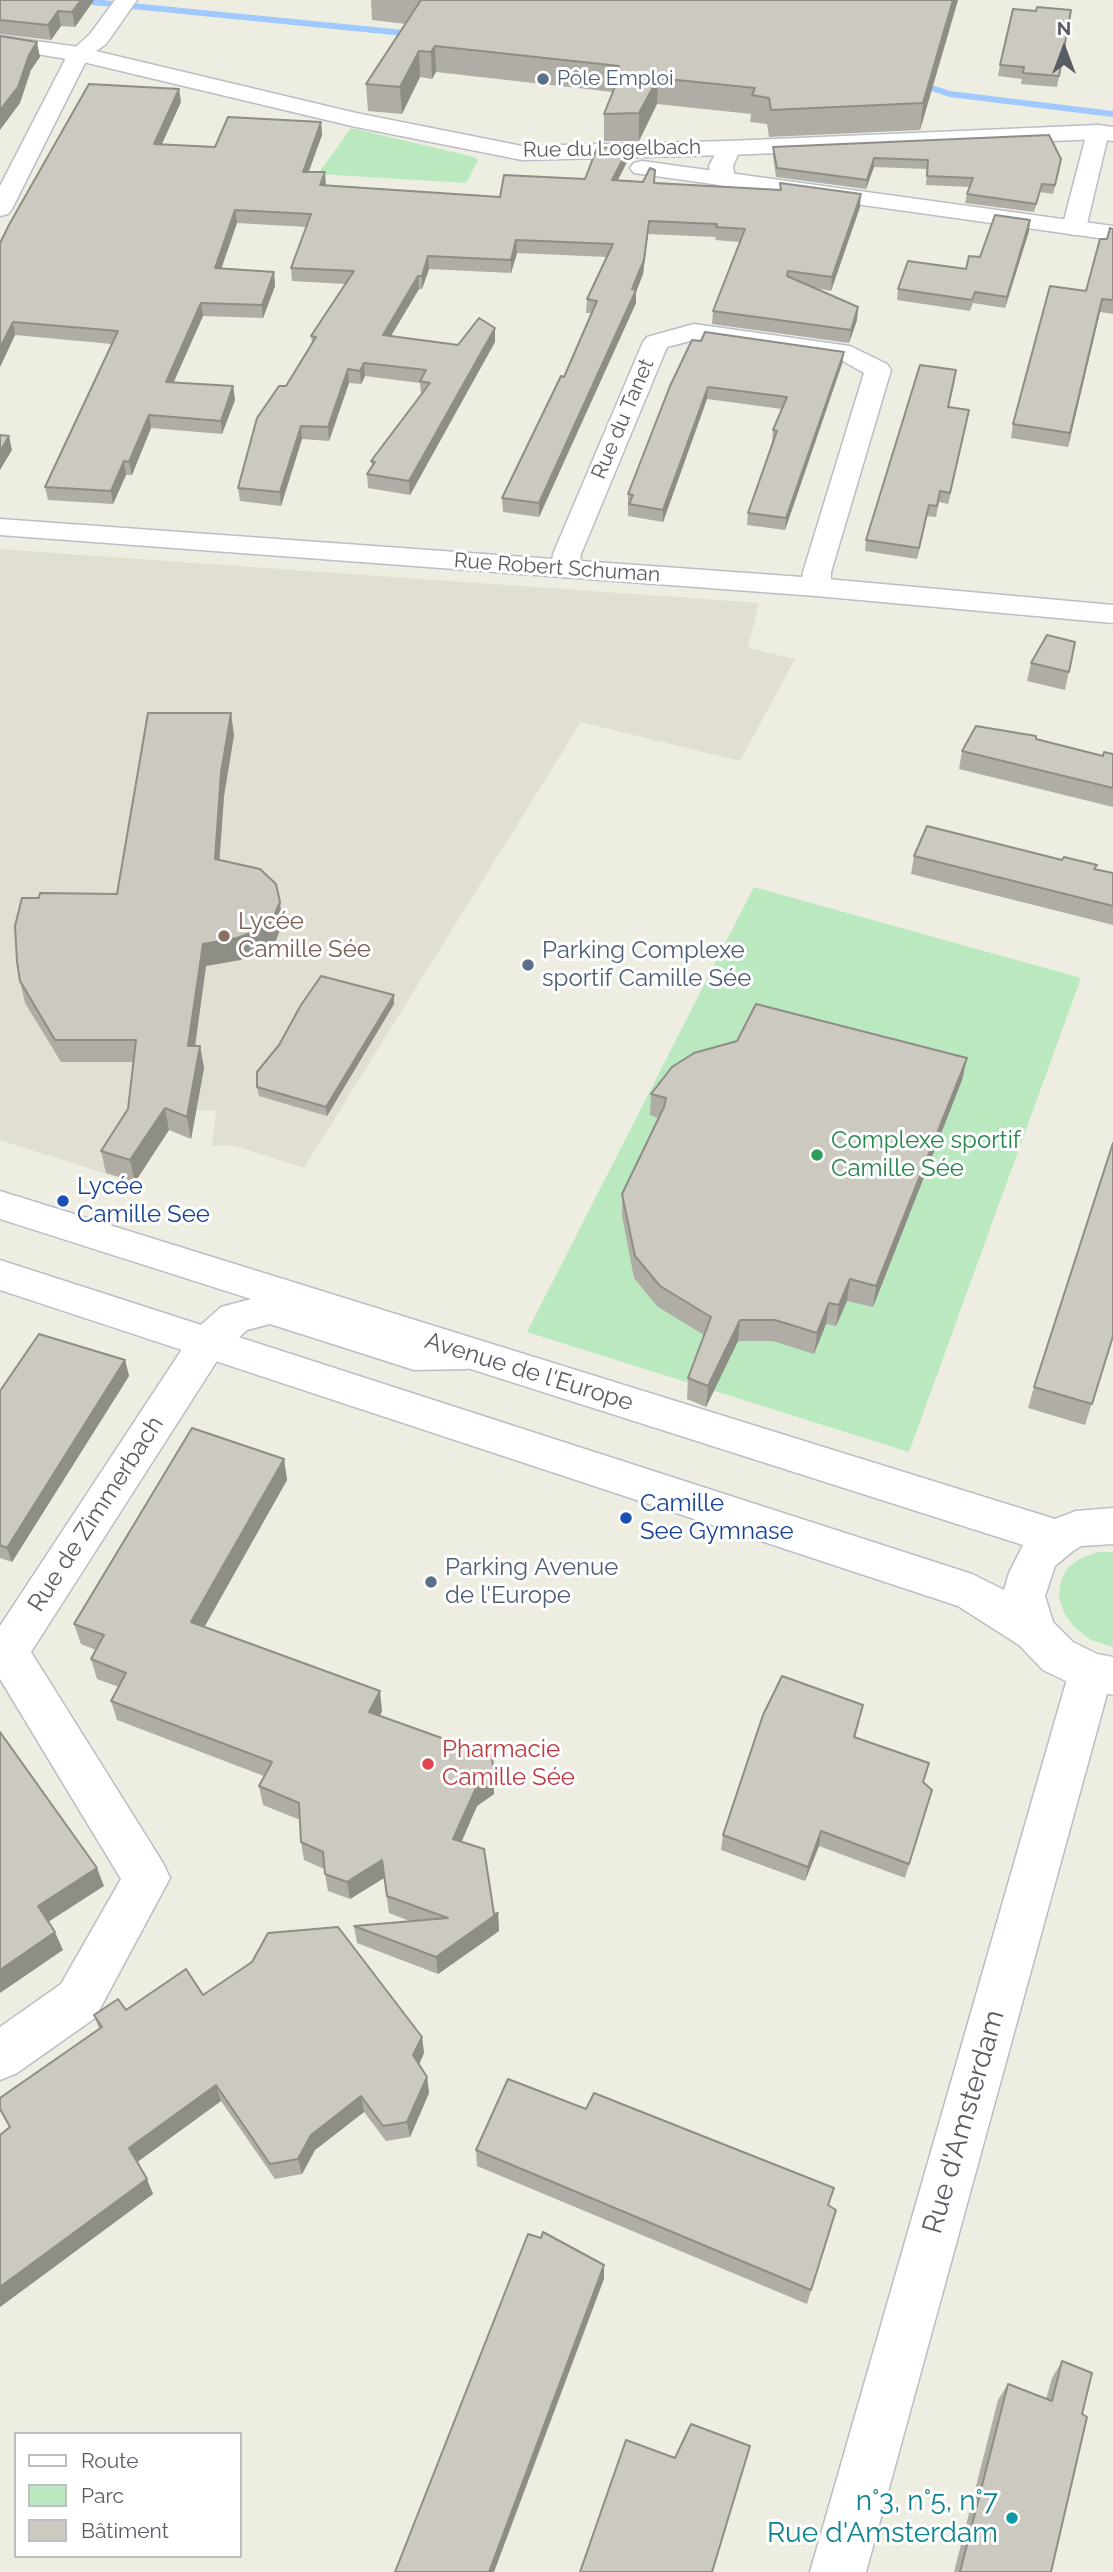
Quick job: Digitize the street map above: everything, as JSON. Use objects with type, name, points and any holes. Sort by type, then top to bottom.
[{"type":"street","points":[[0,209],[79,54],[98,39],[122,5]]},
{"type":"street","name":"Rue du Logelbach","points":[[0,42],[79,54],[356,120],[522,152],[729,148],[1106,133]]},
{"type":"street","points":[[1074,228],[1106,133]]},
{"type":"street","points":[[723,179],[720,166],[729,148]]},
{"type":"street","points":[[522,152],[1113,233]]},
{"type":"street","points":[[0,154],[29,156]]},
{"type":"street","name":"Rue du Tanet","points":[[565,568],[567,554],[656,342],[694,332],[849,355],[878,370],[817,572],[816,587]]},
{"type":"street","name":"Rue Robert Schuman","points":[[0,527],[816,587],[1113,614]]},
{"type":"street","name":"Avenue de l'Europe","points":[[0,1205],[1058,1538]]},
{"type":"street","points":[[0,1275],[972,1592],[1034,1632],[1058,1656],[1102,1674]]},
{"type":"street","name":"Rue de Zimmerbach","points":[[0,2056],[78,2001],[147,1878],[3,1651],[208,1342],[234,1318],[270,1310],[414,1354],[467,1353]]},
{"type":"street","points":[[1034,1632],[1024,1596],[1030,1573],[1040,1553],[1058,1538],[1076,1529],[1112,1524]]},
{"type":"street","name":"Rue d'Amsterdam","points":[[838,2572],[1102,1674]]},
{"type":"shaded area","name":"Lycée Camille Sée","points":[[0,549],[759,603],[748,648],[795,659],[740,761],[581,722],[304,1168],[232,1145],[212,1146],[216,1111],[186,1110],[169,1115],[169,1131],[134,1117],[121,1151],[150,1160],[135,1183],[0,1140]]},
{"type":"green space","points":[[351,128],[478,160],[466,183],[318,174]]},
{"type":"green space","name":"Complexe sportif Camille Sée","points":[[754,887],[1081,978],[909,1452],[527,1332]]},
{"type":"green space","points":[[1098,1552],[1113,1552],[1113,1647],[1091,1640],[1075,1628],[1064,1613],[1059,1597],[1061,1581],[1068,1567],[1081,1558]]},
{"type":"building","points":[[0,0],[81,0],[72,12],[58,11],[48,25],[0,20]]},
{"type":"building","points":[[421,0],[953,0],[923,103],[771,110],[769,98],[752,95],[755,88],[658,78],[639,113],[604,114],[620,74],[617,73],[619,66],[435,46],[431,52],[419,51],[400,87],[366,84]]},
{"type":"building","points":[[1037,7],[1071,10],[1059,76],[1023,73],[1024,67],[1000,65],[1013,9],[1036,11]]},
{"type":"building","points":[[0,36],[37,42],[29,55],[18,87],[0,110]]},
{"type":"building","points":[[89,84],[179,89],[154,144],[215,147],[228,117],[321,122],[303,172],[325,172],[320,185],[500,197],[504,175],[585,179],[597,148],[629,147],[612,180],[643,182],[650,168],[655,170],[654,183],[781,190],[780,183],[861,194],[832,277],[788,271],[787,276],[858,307],[851,330],[713,311],[745,229],[716,227],[717,224],[649,221],[644,260],[632,289],[636,290],[539,503],[502,498],[561,376],[564,377],[597,301],[587,299],[613,244],[516,240],[511,260],[428,256],[422,276],[418,276],[383,335],[458,345],[479,318],[495,328],[409,481],[367,474],[375,462],[371,461],[430,383],[420,381],[426,370],[364,363],[360,371],[348,369],[328,427],[301,426],[280,492],[238,488],[257,418],[279,386],[286,386],[316,337],[311,336],[354,271],[291,268],[311,214],[235,210],[215,268],[274,272],[262,305],[201,303],[166,382],[233,386],[221,421],[149,415],[129,462],[124,461],[111,491],[45,487],[118,331],[13,322],[0,348],[0,243]]},
{"type":"building","points":[[1049,135],[1061,159],[1055,185],[1042,184],[1036,204],[967,194],[973,178],[927,176],[928,160],[874,158],[867,180],[777,168],[773,147]]},
{"type":"building","points":[[995,215],[1030,220],[1007,297],[975,292],[972,300],[898,289],[908,261],[966,269],[969,256],[980,257]]},
{"type":"building","points":[[1110,228],[1113,229],[1113,300],[1102,299],[1070,433],[1013,424],[1050,286],[1086,291],[1100,239],[1107,239]]},
{"type":"building","points":[[705,332],[844,352],[786,518],[748,513],[777,431],[773,430],[787,397],[708,387],[663,510],[629,504],[633,495],[628,494],[670,386],[692,340],[701,341]]},
{"type":"building","points":[[920,365],[956,370],[948,407],[969,410],[950,493],[940,491],[937,506],[929,505],[919,548],[866,540]]},
{"type":"building","points":[[0,435],[9,436],[0,452]]},
{"type":"building","points":[[1047,635],[1075,642],[1069,672],[1031,663]]},
{"type":"building","points":[[148,713],[231,713],[221,773],[215,859],[260,869],[276,884],[280,902],[272,921],[264,928],[237,938],[203,944],[188,1046],[200,1046],[187,1117],[165,1108],[130,1160],[101,1151],[128,1109],[136,1040],[55,1040],[20,981],[15,926],[22,898],[39,898],[40,893],[117,894]]},
{"type":"building","points":[[976,726],[1036,736],[1036,739],[1103,756],[1104,752],[1113,754],[1113,788],[962,751]]},
{"type":"building","points":[[927,826],[1062,860],[1064,857],[1097,865],[1094,869],[1113,873],[1113,906],[914,856]]},
{"type":"building","points":[[321,976],[394,995],[326,1107],[257,1087],[257,1072],[279,1045]]},
{"type":"building","points":[[756,1004],[967,1058],[876,1286],[850,1279],[839,1305],[829,1303],[817,1333],[775,1320],[740,1320],[708,1386],[688,1378],[711,1317],[660,1286],[635,1256],[622,1194],[664,1107],[666,1098],[651,1094],[672,1067],[694,1053],[737,1041]]},
{"type":"building","points":[[1113,1143],[1113,1336],[1092,1404],[1034,1387]]},
{"type":"building","points":[[39,1334],[125,1360],[7,1548],[0,1545],[0,1391]]},
{"type":"building","points":[[192,1428],[284,1459],[191,1622],[380,1691],[369,1712],[492,1756],[494,1776],[476,1788],[453,1839],[484,1849],[494,1914],[498,1913],[436,1957],[354,1926],[448,1918],[387,1896],[382,1860],[347,1882],[325,1874],[323,1852],[301,1842],[299,1803],[259,1786],[272,1762],[111,1701],[126,1673],[91,1659],[104,1635],[74,1624]]},
{"type":"building","points":[[782,1676],[863,1705],[854,1737],[929,1763],[923,1782],[932,1790],[909,1864],[821,1831],[808,1867],[723,1835],[763,1715]]},
{"type":"building","points":[[0,1732],[97,1868],[38,1906],[55,1932],[0,1970]]},
{"type":"building","points":[[338,1927],[422,2037],[413,2055],[427,2077],[407,2122],[383,2126],[361,2096],[311,2135],[298,2159],[270,2164],[216,2085],[129,2148],[147,2179],[0,2287],[0,2135],[10,2127],[0,2109],[0,2098],[102,2027],[94,2015],[118,1999],[126,2010],[186,1969],[203,1995],[252,1962],[268,1933]]},
{"type":"building","points":[[508,2079],[586,2109],[594,2093],[834,2188],[828,2205],[836,2210],[811,2290],[476,2150]]},
{"type":"building","points":[[543,2232],[604,2265],[489,2572],[395,2572],[528,2234],[541,2238]]},
{"type":"building","name":"n°3, n°5, n°7 Rue d'Amsterdam","points":[[1062,2361],[1092,2373],[1082,2414],[1087,2417],[1051,2572],[960,2572],[1008,2384],[1052,2401]]},
{"type":"building","points":[[691,2424],[750,2446],[712,2572],[580,2572],[626,2440],[675,2458]]},
{"type":"waterway","points":[[72,0],[414,34]]},
{"type":"waterway","points":[[919,84],[950,94],[1113,114]]},
{"type":"place","name":"Pôle Emploi","points":[[543,79]]},
{"type":"place","name":"Lycée Camille Sée","points":[[224,936]]},
{"type":"place","name":"Parking Complexe sportif Camille Sée","points":[[528,965]]},
{"type":"place","name":"Complexe sportif Camille Sée","points":[[817,1155]]},
{"type":"place","name":"Lycée Camille See","points":[[63,1201]]},
{"type":"place","name":"Camille See Gymnase","points":[[626,1518]]},
{"type":"place","name":"Parking Avenue de l'Europe","points":[[431,1582]]},
{"type":"place","name":"Pharmacie Camille Sée","points":[[428,1764]]},
{"type":"place","name":"n°3, n°5, n°7 Rue d'Amsterdam","points":[[1012,2518]]}]
